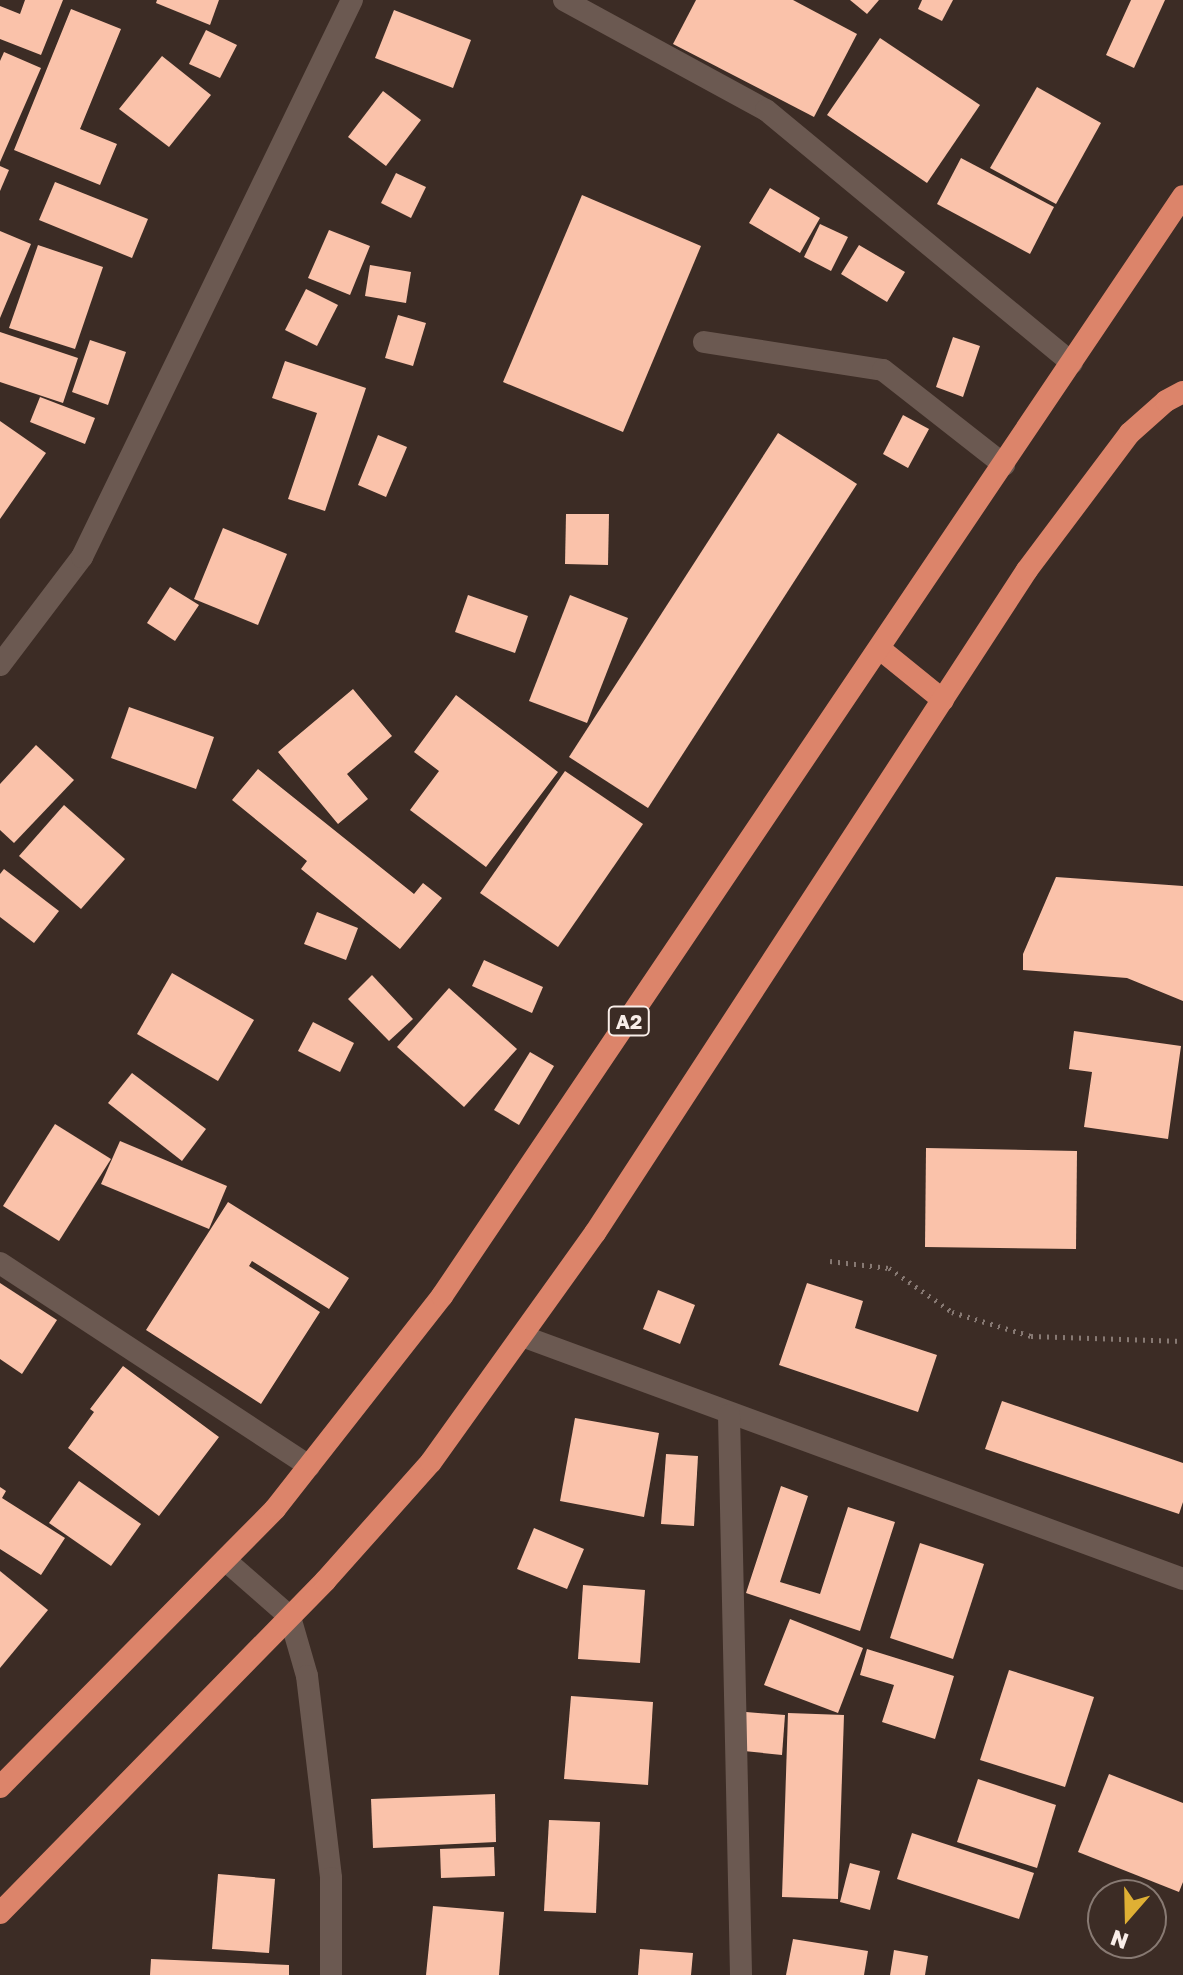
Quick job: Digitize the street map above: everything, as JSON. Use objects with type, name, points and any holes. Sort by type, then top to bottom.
[{"type":"highway","name":"A2","points":[[0,1787],[275,1509],[442,1296],[1183,196]]},
{"type":"highway","points":[[0,1913],[290,1617],[431,1462],[595,1233],[1027,570],[1130,433],[1166,401],[1183,392]]},
{"type":"highway","points":[[880,649],[943,700]]},
{"type":"street","points":[[0,665],[82,557],[352,0]]},
{"type":"street","points":[[564,0],[766,110],[1072,363]]},
{"type":"street","points":[[704,342],[883,370],[1004,465]]},
{"type":"street","points":[[0,1263],[309,1466]]},
{"type":"street","points":[[522,1336],[729,1415],[1183,1579]]},
{"type":"street","points":[[729,1415],[741,1975]]},
{"type":"street","points":[[225,1560],[290,1617],[307,1676],[331,1878],[331,1975]]},
{"type":"path","points":[[830,1261],[889,1268],[952,1312],[1031,1336],[1183,1341]]},
{"type":"building","points":[[25,0],[63,0],[41,55],[0,39],[0,6],[20,14]]},
{"type":"building","points":[[157,0],[219,0],[210,25],[156,3]]},
{"type":"building","points":[[696,0],[793,0],[857,34],[814,117],[673,44]]},
{"type":"building","points":[[850,0],[879,0],[867,14]]},
{"type":"building","points":[[922,0],[953,0],[942,21],[918,9]]},
{"type":"building","points":[[1131,0],[1165,0],[1134,68],[1106,55]]},
{"type":"building","points":[[71,9],[121,29],[80,129],[117,144],[100,185],[14,150]]},
{"type":"building","points":[[394,10],[471,40],[453,88],[375,58]]},
{"type":"building","points":[[206,30],[237,45],[220,78],[189,64]]},
{"type":"building","points":[[880,38],[980,105],[927,183],[827,115]]},
{"type":"building","points":[[4,52],[41,68],[0,162],[0,61]]},
{"type":"building","points":[[162,56],[211,95],[169,147],[119,109]]},
{"type":"building","points":[[1037,87],[1101,123],[1056,204],[990,168]]},
{"type":"building","points":[[383,91],[421,120],[386,166],[348,137]]},
{"type":"building","points":[[961,158],[1054,207],[1030,254],[937,204]]},
{"type":"building","points":[[0,166],[9,170],[0,191]]},
{"type":"building","points":[[396,173],[426,187],[411,218],[381,203]]},
{"type":"building","points":[[55,182],[148,219],[132,258],[39,220]]},
{"type":"building","points":[[770,188],[820,218],[800,253],[749,223]]},
{"type":"building","points":[[582,195],[701,246],[623,432],[503,382]]},
{"type":"building","points":[[820,224],[848,237],[831,271],[804,257]]},
{"type":"building","points":[[329,230],[370,246],[350,295],[308,278]]},
{"type":"building","points":[[0,231],[31,244],[0,318]]},
{"type":"building","points":[[38,245],[103,267],[75,349],[9,328]]},
{"type":"building","points":[[859,245],[905,272],[887,302],[841,274]]},
{"type":"building","points":[[370,265],[411,272],[406,303],[365,296]]},
{"type":"building","points":[[306,289],[338,305],[317,346],[285,330]]},
{"type":"building","points":[[398,315],[426,323],[413,366],[385,358]]},
{"type":"building","points":[[0,332],[78,358],[63,403],[0,382]]},
{"type":"building","points":[[953,337],[980,346],[963,397],[936,387]]},
{"type":"building","points":[[90,340],[126,352],[108,405],[72,392]]},
{"type":"building","points":[[285,361],[366,388],[325,511],[288,499],[317,413],[272,398]]},
{"type":"building","points":[[40,397],[95,418],[85,444],[30,422]]},
{"type":"building","points":[[903,415],[929,429],[908,468],[883,454]]},
{"type":"building","points":[[0,421],[46,453],[0,519]]},
{"type":"building","points":[[778,433],[857,484],[648,808],[569,757]]},
{"type":"building","points":[[378,435],[407,447],[386,497],[358,485]]},
{"type":"building","points":[[566,514],[609,514],[608,565],[565,564]]},
{"type":"building","points":[[223,528],[287,554],[258,625],[194,599]]},
{"type":"building","points":[[170,587],[199,605],[175,641],[147,623]]},
{"type":"building","points":[[468,595],[528,616],[515,653],[455,632]]},
{"type":"building","points":[[570,595],[628,618],[587,723],[529,701]]},
{"type":"building","points":[[353,689],[392,736],[347,774],[368,799],[338,824],[278,752]]},
{"type":"building","points":[[456,695],[558,772],[486,867],[410,810],[439,771],[414,752]]},
{"type":"building","points":[[129,707],[214,737],[196,789],[111,758]]},
{"type":"building","points":[[36,745],[74,780],[14,843],[0,830],[0,784]]},
{"type":"building","points":[[258,769],[414,894],[423,883],[442,898],[400,949],[301,869],[307,861],[232,800]]},
{"type":"building","points":[[565,771],[643,824],[558,947],[480,893]]},
{"type":"building","points":[[64,805],[125,859],[81,909],[19,856]]},
{"type":"building","points":[[4,869],[59,911],[34,943],[0,917],[0,874]]},
{"type":"building","points":[[1056,877],[1183,886],[1183,1001],[1127,978],[1023,970],[1023,954]]},
{"type":"building","points":[[317,912],[358,928],[346,960],[304,944]]},
{"type":"building","points":[[484,960],[543,987],[532,1013],[472,986]]},
{"type":"building","points":[[172,973],[254,1020],[218,1081],[137,1034]]},
{"type":"building","points":[[372,975],[413,1019],[389,1041],[348,999]]},
{"type":"building","points":[[449,988],[517,1049],[464,1107],[397,1047]]},
{"type":"building","points":[[313,1022],[354,1043],[340,1072],[298,1051]]},
{"type":"building","points":[[1074,1031],[1181,1046],[1168,1139],[1084,1127],[1092,1072],[1069,1069]]},
{"type":"building","points":[[530,1052],[554,1066],[519,1125],[494,1110]]},
{"type":"building","points":[[132,1073],[206,1129],[182,1161],[108,1103]]},
{"type":"building","points":[[55,1124],[111,1159],[59,1241],[3,1206]]},
{"type":"building","points":[[120,1141],[227,1186],[209,1229],[101,1184]]},
{"type":"building","points":[[926,1148],[1077,1151],[1076,1249],[925,1247]]},
{"type":"building","points":[[228,1202],[349,1278],[329,1309],[252,1261],[249,1266],[320,1312],[261,1404],[146,1330]]},
{"type":"building","points":[[0,1283],[57,1320],[22,1374],[0,1359]]},
{"type":"building","points":[[807,1283],[863,1301],[855,1328],[937,1355],[918,1412],[779,1365]]},
{"type":"building","points":[[658,1290],[695,1305],[680,1344],[643,1329]]},
{"type":"building","points":[[123,1366],[219,1437],[159,1516],[68,1448],[94,1412],[90,1409]]},
{"type":"building","points":[[1002,1401],[1183,1463],[1183,1502],[1179,1514],[985,1449]]},
{"type":"building","points":[[575,1418],[659,1433],[644,1517],[560,1501]]},
{"type":"building","points":[[666,1454],[698,1456],[694,1526],[661,1524]]},
{"type":"building","points":[[79,1481],[141,1524],[111,1566],[49,1523]]},
{"type":"building","points":[[781,1486],[808,1496],[780,1582],[820,1594],[848,1507],[895,1522],[860,1631],[746,1593]]},
{"type":"building","points":[[0,1487],[6,1491],[2,1498],[65,1538],[41,1575],[0,1549]]},
{"type":"building","points":[[534,1528],[584,1549],[567,1589],[517,1569]]},
{"type":"building","points":[[920,1543],[984,1564],[953,1659],[890,1638]]},
{"type":"building","points":[[0,1571],[48,1610],[0,1668]]},
{"type":"building","points":[[583,1585],[645,1590],[640,1663],[578,1659]]},
{"type":"building","points":[[790,1619],[863,1648],[838,1713],[764,1685]]},
{"type":"building","points":[[867,1649],[954,1676],[935,1739],[882,1722],[894,1685],[860,1675]]},
{"type":"building","points":[[1009,1670],[1094,1697],[1065,1787],[980,1760]]},
{"type":"building","points":[[571,1696],[653,1702],[648,1785],[564,1779]]},
{"type":"building","points":[[746,1712],[785,1715],[782,1755],[744,1751]]},
{"type":"building","points":[[788,1713],[844,1715],[838,1899],[782,1897]]},
{"type":"building","points":[[1109,1774],[1183,1803],[1183,1882],[1179,1892],[1167,1887],[1167,1879],[1146,1879],[1078,1852]]},
{"type":"building","points":[[978,1779],[1056,1805],[1037,1868],[957,1842]]},
{"type":"building","points":[[495,1794],[496,1842],[373,1848],[371,1799]]},
{"type":"building","points":[[549,1820],[600,1822],[596,1913],[544,1911]]},
{"type":"building","points":[[912,1833],[1034,1873],[1019,1919],[897,1879]]},
{"type":"building","points":[[494,1847],[495,1876],[441,1878],[440,1849]]},
{"type":"building","points":[[850,1863],[880,1871],[870,1910],[840,1902]]},
{"type":"building","points":[[218,1874],[275,1879],[269,1953],[212,1949]]},
{"type":"building","points":[[433,1906],[504,1912],[499,1975],[426,1975]]},
{"type":"building","points":[[793,1939],[868,1951],[864,1975],[786,1975]]},
{"type":"building","points":[[640,1949],[693,1953],[691,1975],[638,1975]]},
{"type":"building","points":[[894,1950],[928,1956],[925,1975],[890,1975]]},
{"type":"building","points":[[151,1959],[289,1965],[289,1975],[150,1975]]}]
